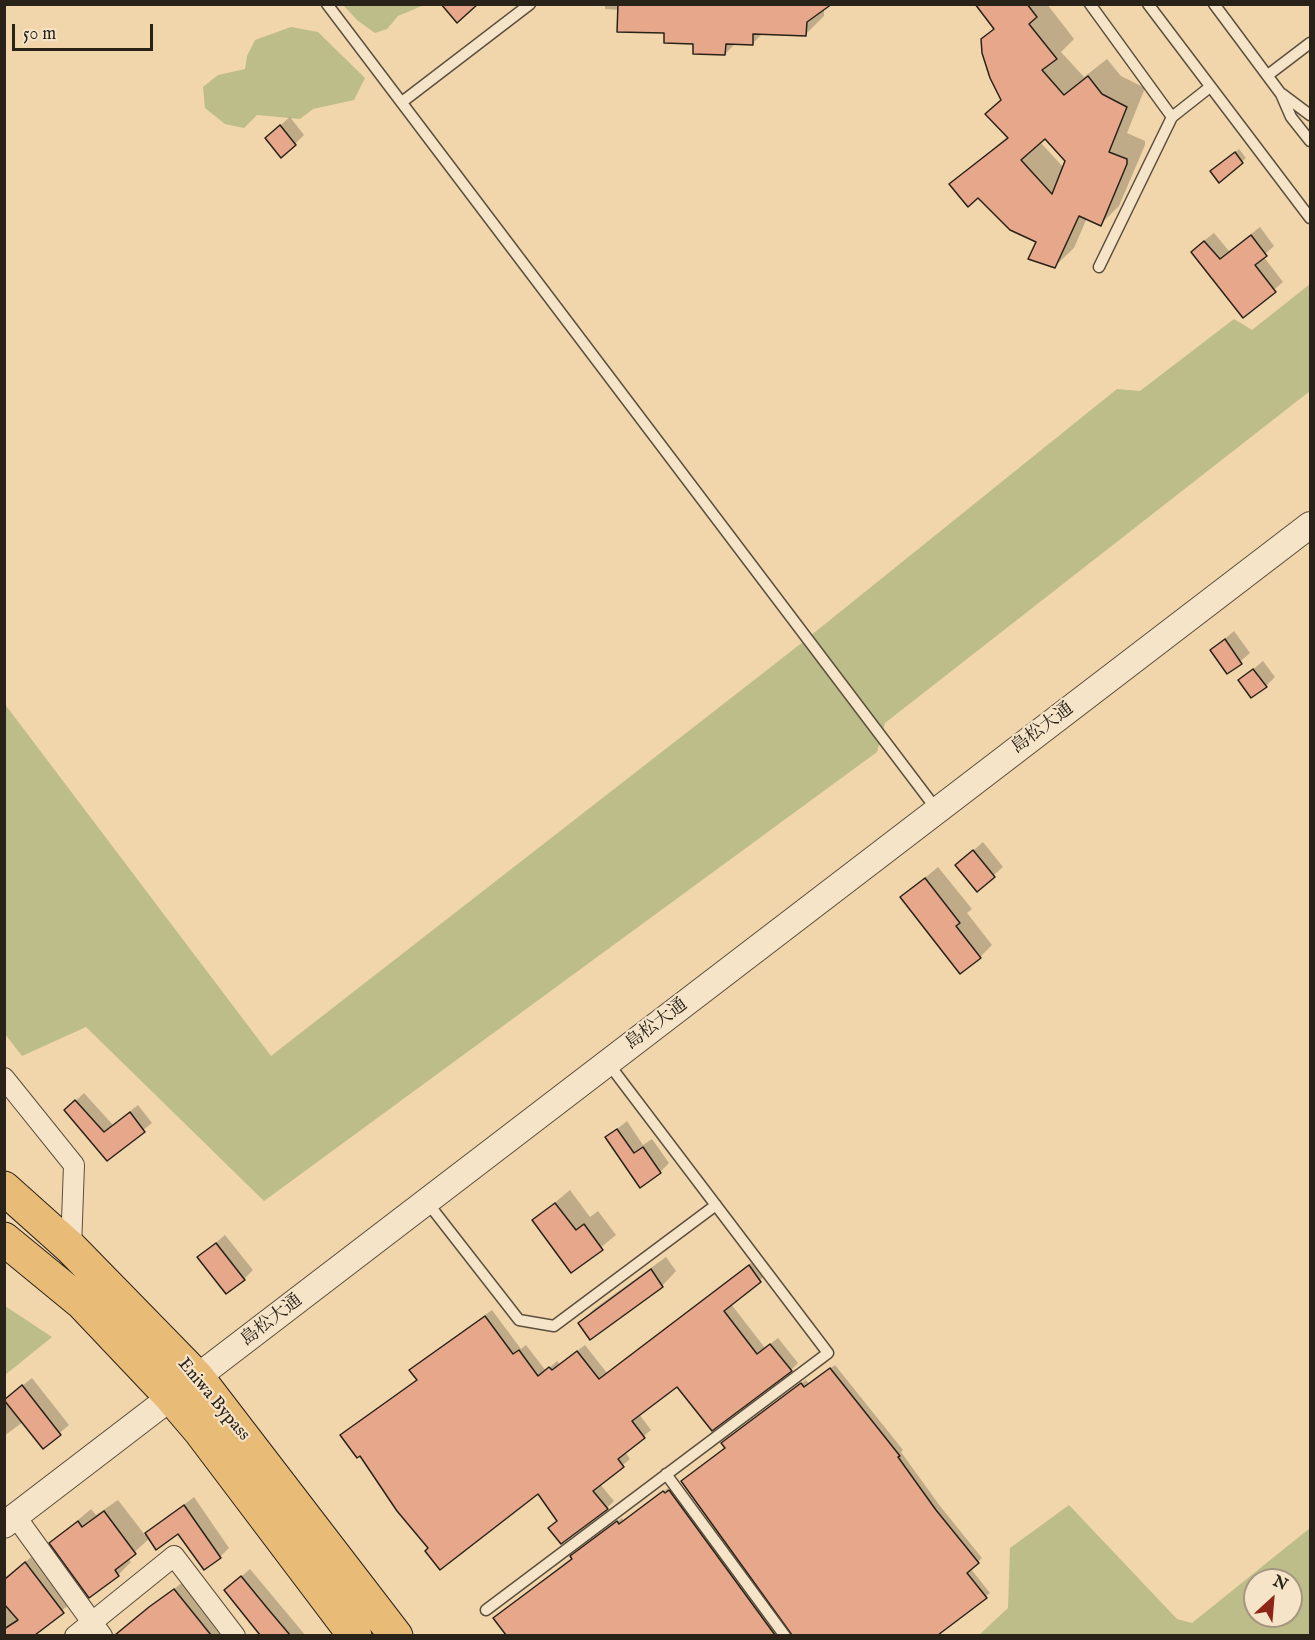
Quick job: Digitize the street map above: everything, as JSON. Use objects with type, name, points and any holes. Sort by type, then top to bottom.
[{"type":"highway","name":"Eniwa Bypass","points":[[4,1188],[71,1248],[198,1377],[396,1635]]},
{"type":"highway","name":"Eniwa Bypass","points":[[4,1239],[82,1303],[171,1397],[200,1431],[356,1635]]},
{"type":"street","name":"島松大通","points":[[10,1521],[1311,525]]},
{"type":"street","points":[[4,1078],[74,1165],[71,1248]]},
{"type":"street","points":[[10,1521],[97,1629]]},
{"type":"street","points":[[75,1635],[97,1629],[174,1556],[235,1635]]},
{"type":"lane","points":[[327,4],[938,810]]},
{"type":"lane","points":[[402,102],[530,4]]},
{"type":"lane","points":[[1090,4],[1172,117]]},
{"type":"lane","points":[[1148,4],[1311,218]]},
{"type":"lane","points":[[1218,6],[1268,75],[1281,94],[1292,117],[1311,141]]},
{"type":"lane","points":[[1268,75],[1311,43]]},
{"type":"lane","points":[[1099,267],[1172,117],[1210,87]]},
{"type":"lane","points":[[1281,94],[1311,115]]},
{"type":"lane","points":[[486,1610],[828,1353],[608,1063]]},
{"type":"lane","points":[[427,1201],[519,1320],[554,1326],[716,1205]]},
{"type":"lane","points":[[666,1474],[785,1635]]},
{"type":"green space","points":[[343,5],[424,5],[398,16],[387,29],[375,33],[357,20]]},
{"type":"green space","points":[[291,27],[318,32],[365,78],[354,100],[313,109],[300,119],[257,115],[244,128],[225,124],[205,108],[203,87],[218,75],[245,69],[247,56],[255,40]]},
{"type":"green space","points":[[1310,284],[1310,391],[885,723],[877,752],[264,1201],[86,1027],[22,1056],[5,1034],[4,703],[271,1056],[794,649],[1117,389],[1140,391],[1234,319],[1252,330]]},
{"type":"green space","points":[[5,1306],[52,1337],[5,1375]]},
{"type":"green space","points":[[1069,1505],[1177,1619],[1192,1623],[1243,1582],[1243,1628],[1303,1628],[1303,1568],[1260,1568],[1310,1528],[1310,1635],[979,1635],[1008,1608],[1010,1548]]},
{"type":"building","points":[[441,4],[478,4],[457,23]]},
{"type":"building","points":[[618,4],[832,4],[807,22],[806,36],[753,34],[753,45],[726,44],[725,55],[693,54],[693,44],[664,43],[664,33],[617,32]]},
{"type":"building","points":[[975,4],[1027,4],[1037,17],[1029,24],[1057,59],[1042,70],[1064,95],[1088,76],[1102,94],[1127,107],[1109,152],[1127,159],[1127,164],[1101,226],[1079,216],[1055,268],[1028,259],[1036,242],[1010,230],[978,198],[968,207],[949,184],[1008,138],[985,114],[1001,100],[990,78],[982,53],[981,39],[994,29]],"holes":[[[1045,139],[1065,161],[1052,194],[1021,160]]]},
{"type":"building","points":[[280,125],[296,145],[281,158],[265,138]]},
{"type":"building","points":[[1235,152],[1243,163],[1219,183],[1210,171]]},
{"type":"building","points":[[1251,235],[1267,256],[1255,265],[1276,292],[1243,318],[1191,252],[1204,241],[1220,259]]},
{"type":"building","points":[[1225,639],[1242,664],[1227,674],[1210,650]]},
{"type":"building","points":[[1253,669],[1267,687],[1251,698],[1238,680]]},
{"type":"building","points":[[973,850],[995,877],[977,892],[955,865]]},
{"type":"building","points":[[925,878],[960,923],[956,926],[981,958],[960,974],[900,897]]},
{"type":"building","points":[[75,1100],[104,1132],[130,1112],[145,1132],[107,1161],[64,1110]]},
{"type":"building","points":[[617,1129],[634,1153],[643,1147],[661,1173],[640,1188],[605,1137]]},
{"type":"building","points":[[555,1203],[576,1230],[584,1224],[603,1250],[571,1273],[532,1220]]},
{"type":"building","points":[[216,1243],[245,1280],[226,1294],[197,1257]]},
{"type":"building","points":[[749,1265],[761,1282],[724,1311],[757,1354],[770,1344],[792,1371],[712,1431],[677,1387],[632,1421],[645,1438],[618,1459],[624,1467],[593,1491],[608,1509],[561,1544],[548,1528],[557,1521],[538,1494],[440,1570],[425,1551],[428,1548],[397,1511],[360,1456],[357,1458],[340,1435],[417,1380],[409,1370],[485,1316],[513,1354],[519,1350],[538,1376],[549,1367],[552,1370],[577,1351],[599,1379]]},
{"type":"building","points":[[651,1269],[663,1287],[590,1340],[578,1323]]},
{"type":"building","points":[[830,1368],[900,1456],[898,1457],[936,1510],[979,1563],[967,1573],[987,1598],[938,1635],[792,1635],[681,1481],[725,1448],[721,1443],[801,1383],[804,1387]]},
{"type":"building","points":[[22,1385],[61,1435],[43,1449],[4,1400]]},
{"type":"building","points":[[669,1490],[775,1635],[506,1635],[493,1618],[572,1559],[570,1556],[617,1521],[619,1524],[663,1491],[665,1493]]},
{"type":"building","points":[[184,1505],[221,1558],[204,1570],[178,1534],[156,1550],[145,1533]]},
{"type":"building","points":[[104,1511],[136,1554],[115,1570],[119,1576],[89,1598],[49,1543],[78,1521],[82,1527]]},
{"type":"building","points":[[25,1562],[64,1613],[35,1635],[4,1635],[4,1629],[18,1620],[4,1604],[4,1580]]},
{"type":"building","points":[[241,1576],[290,1635],[260,1635],[224,1590]]},
{"type":"building","points":[[174,1589],[211,1635],[115,1635],[149,1607]]}]
